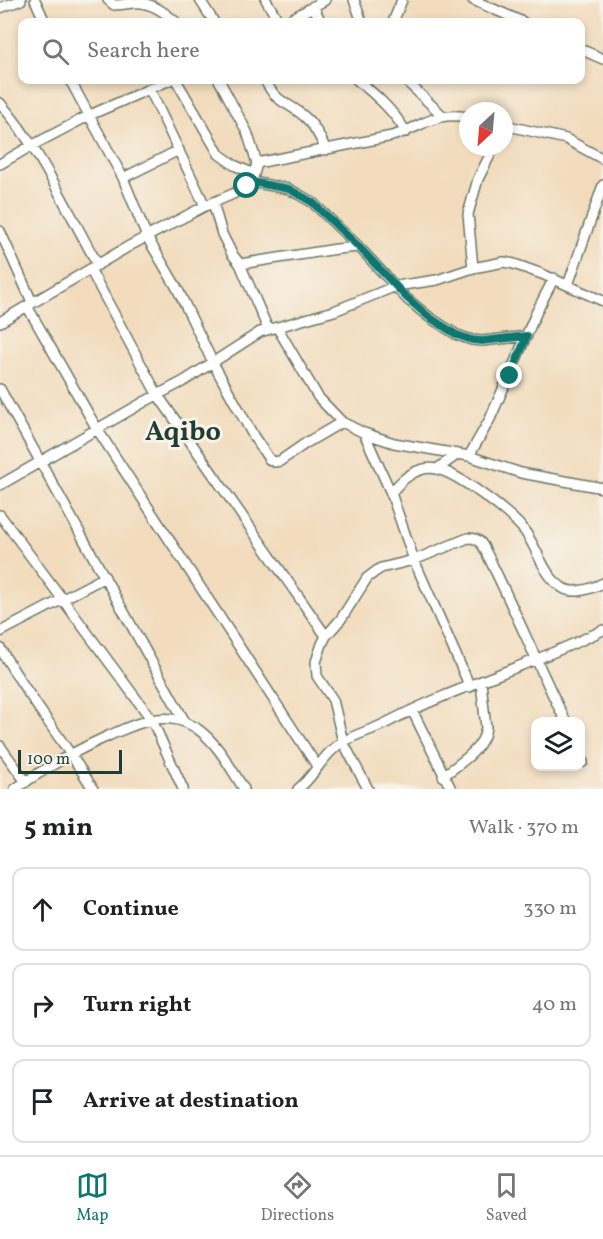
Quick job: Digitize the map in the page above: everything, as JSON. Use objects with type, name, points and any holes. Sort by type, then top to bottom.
[{"type":"street","points":[[0,8],[21,0]]},
{"type":"street","points":[[108,0],[114,5],[135,2],[151,5],[171,18]]},
{"type":"street","points":[[200,0],[211,18]]},
{"type":"street","points":[[266,0],[277,18]]},
{"type":"street","points":[[293,18],[325,0]]},
{"type":"street","points":[[354,0],[361,18]]},
{"type":"street","points":[[395,18],[402,0]]},
{"type":"street","points":[[473,0],[514,18]]},
{"type":"street","points":[[38,1],[44,18]]},
{"type":"street","points":[[314,6],[319,18]]},
{"type":"street","points":[[585,51],[603,59]]},
{"type":"street","points":[[72,84],[123,178],[147,237],[177,288],[213,363],[264,454],[274,462],[290,455],[306,442],[342,422]]},
{"type":"street","points":[[0,165],[90,115],[162,84]]},
{"type":"street","points":[[178,84],[219,154],[253,178],[289,189],[318,206],[407,298],[429,317],[457,335],[472,340],[527,336]]},
{"type":"street","points":[[0,322],[147,237],[233,194],[253,178],[256,163],[244,125],[221,84]]},
{"type":"street","points":[[267,84],[278,100],[309,119],[326,150]]},
{"type":"street","points":[[362,84],[380,98],[399,119],[406,132]]},
{"type":"street","points":[[409,84],[441,115]]},
{"type":"street","points":[[150,90],[232,254],[240,264],[272,328],[318,397],[342,422],[364,434],[393,443],[469,456],[521,473],[603,488]]},
{"type":"street","points":[[0,103],[31,146],[157,394],[326,636]]},
{"type":"street","points":[[256,163],[406,132],[441,115],[459,116]]},
{"type":"street","points":[[513,128],[566,138],[603,159]]},
{"type":"street","points":[[123,178],[179,150]]},
{"type":"street","points":[[473,268],[468,214],[478,179],[490,156]]},
{"type":"street","points":[[568,285],[603,185]]},
{"type":"street","points":[[0,231],[29,304],[97,429],[317,766]]},
{"type":"street","points":[[240,264],[359,247]]},
{"type":"street","points":[[0,485],[213,363],[252,336],[272,328],[334,311],[396,286],[437,280],[473,268],[504,262],[554,278],[603,301]]},
{"type":"street","points":[[469,456],[490,419],[554,278]]},
{"type":"street","points":[[0,389],[185,722]]},
{"type":"street","points":[[364,434],[391,493],[414,560],[470,687]]},
{"type":"street","points":[[438,469],[458,454]]},
{"type":"street","points":[[391,493],[409,474],[438,469],[476,490],[508,515],[522,529],[560,586],[574,591],[603,583]]},
{"type":"street","points":[[0,515],[152,720],[183,789]]},
{"type":"street","points":[[368,789],[343,742],[333,700],[321,684],[316,669],[326,636],[341,620],[367,578],[381,568],[414,560],[468,538],[480,541],[506,591],[564,717]]},
{"type":"street","points":[[0,632],[105,577]]},
{"type":"street","points":[[298,789],[326,755],[343,742],[412,710],[536,661],[603,630]]},
{"type":"street","points":[[0,648],[72,753],[93,789]]},
{"type":"street","points":[[443,776],[473,753],[485,734],[481,682]]},
{"type":"street","points":[[412,710],[450,789]]},
{"type":"street","points":[[15,789],[72,753],[129,727],[152,720],[171,719],[185,722],[212,741],[244,789]]},
{"type":"street","points":[[0,746],[26,782]]},
{"type":"district","name":"Aqibo","points":[[183,431]]},
{"type":"route","points":[[247,186],[252,182],[289,189],[306,197],[318,206],[407,298],[429,317],[457,335],[482,341],[527,336],[510,376]]}]
